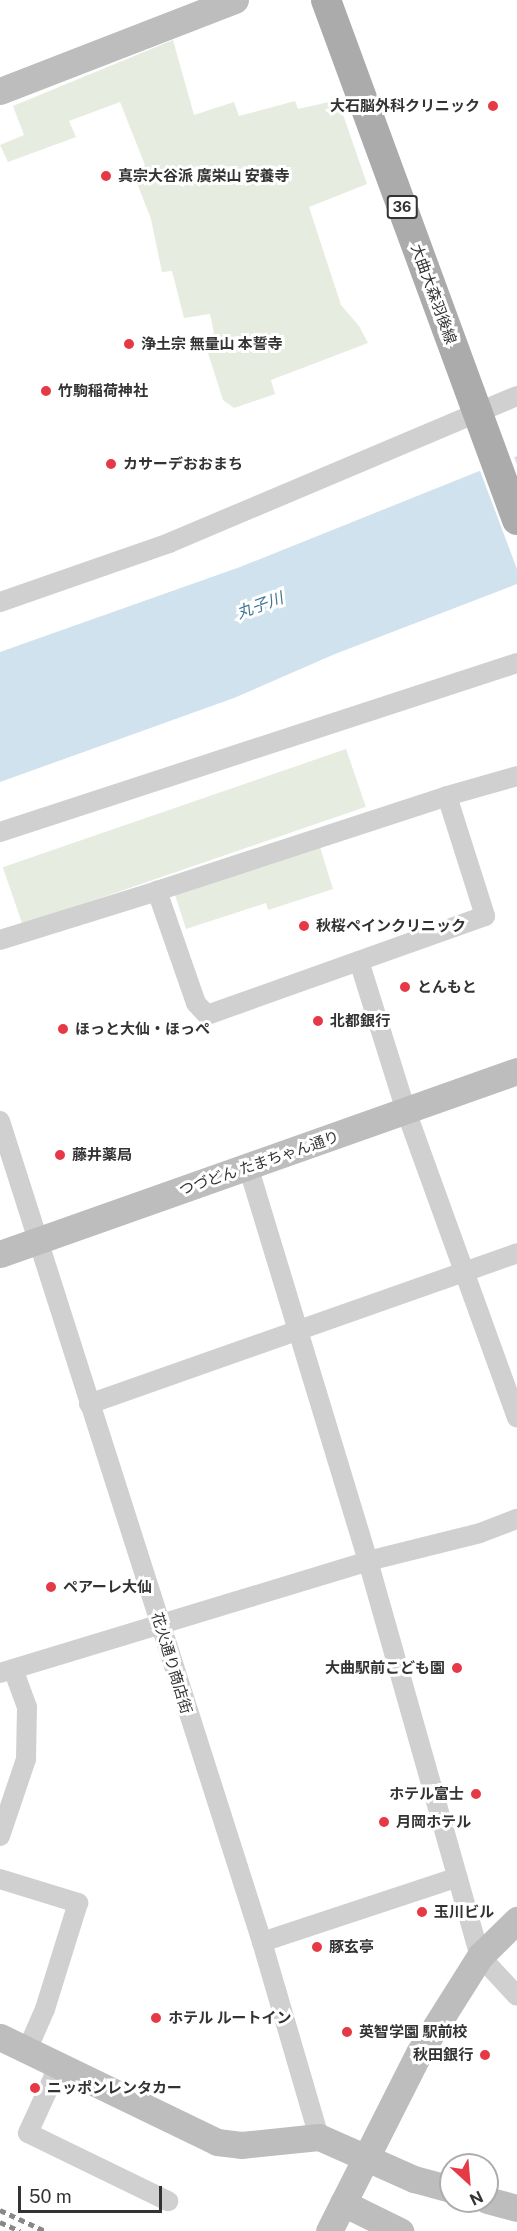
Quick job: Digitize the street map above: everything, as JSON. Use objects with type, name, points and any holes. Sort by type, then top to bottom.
[{"type":"main road","name":"大曲大森羽後線","points":[[326,0],[517,520]]},
{"type":"street","points":[[0,91],[235,0]]},
{"type":"street","points":[[0,602],[169,543],[517,396]]},
{"type":"street","points":[[0,832],[517,663]]},
{"type":"street","points":[[0,940],[447,796],[517,776]]},
{"type":"street","points":[[157,891],[196,1003],[207,1014],[485,916],[447,796]]},
{"type":"street","points":[[359,961],[406,1111],[517,1418]]},
{"type":"street","name":"つづどん たまちゃん通り","points":[[0,1254],[517,1071]]},
{"type":"street","name":"花火通り商店街","points":[[0,1121],[262,1942],[319,2137]]},
{"type":"street","points":[[248,1166],[368,1562],[480,1956],[517,1996]]},
{"type":"street","points":[[89,1404],[517,1253]]},
{"type":"street","points":[[0,1836],[26,1759],[27,1707],[7,1671],[368,1562],[480,1533],[517,1519]]},
{"type":"street","points":[[262,1942],[458,1877]]},
{"type":"street","points":[[0,1879],[78,1903],[45,2009],[28,2049]]},
{"type":"street","points":[[329,2231],[419,2053],[480,1956],[517,1920]]},
{"type":"street","points":[[0,2037],[60,2063],[218,2142],[241,2145],[319,2137],[366,2160],[439,2185]]},
{"type":"street","points":[[60,2063],[28,2133],[168,2201]]},
{"type":"street","points":[[343,2203],[400,2231]]},
{"type":"shaded area","points":[[173,40],[194,115],[234,102],[239,116],[295,101],[298,109],[338,100],[367,184],[309,207],[341,305],[359,326],[368,343],[271,380],[275,394],[234,408],[223,400],[203,337],[214,333],[210,314],[184,318],[172,271],[162,272],[151,219],[132,170],[145,165],[120,102],[69,121],[76,137],[8,162],[0,145],[24,135],[13,106]]},
{"type":"shaded area","points":[[346,749],[366,807],[23,925],[3,867]]},
{"type":"shaded area","points":[[320,847],[333,889],[268,910],[266,903],[186,929],[175,895]]},
{"type":"water","name":"丸子川","points":[[517,456],[517,584],[335,654],[234,698],[0,782],[0,652],[240,567]]},
{"type":"pier","points":[[513,454],[517,465],[517,569],[479,468]]},
{"type":"railway","points":[[0,2210],[45,2231]]},
{"type":"railway","points":[[0,2222],[20,2231]]},
{"type":"place","name":"大石脳外科クリニック","points":[[493,106]]},
{"type":"place","name":"真宗大谷派 廣栄山 安養寺","points":[[106,176]]},
{"type":"place","name":"浄土宗 無量山 本誓寺","points":[[129,344]]},
{"type":"place","name":"竹駒稲荷神社","points":[[46,391]]},
{"type":"place","name":"カサーデおおまち","points":[[111,464]]},
{"type":"place","name":"秋桜ペインクリニック","points":[[304,926]]},
{"type":"place","name":"とんもと","points":[[405,987]]},
{"type":"place","name":"北都銀行","points":[[318,1021]]},
{"type":"place","name":"ほっと大仙・ほっぺ","points":[[63,1029]]},
{"type":"place","name":"藤井薬局","points":[[60,1155]]},
{"type":"place","name":"ペアーレ大仙","points":[[51,1587]]},
{"type":"place","name":"大曲駅前こども園","points":[[457,1668]]},
{"type":"place","name":"ホテル富士","points":[[476,1794]]},
{"type":"place","name":"月岡ホテル","points":[[384,1822]]},
{"type":"place","name":"玉川ビル","points":[[422,1912]]},
{"type":"place","name":"豚玄亭","points":[[317,1947]]},
{"type":"place","name":"ホテル ルートイン","points":[[156,2018]]},
{"type":"place","name":"英智学園 駅前校","points":[[347,2032]]},
{"type":"place","name":"秋田銀行","points":[[485,2055]]},
{"type":"place","name":"ニッポンレンタカー","points":[[35,2088]]}]
